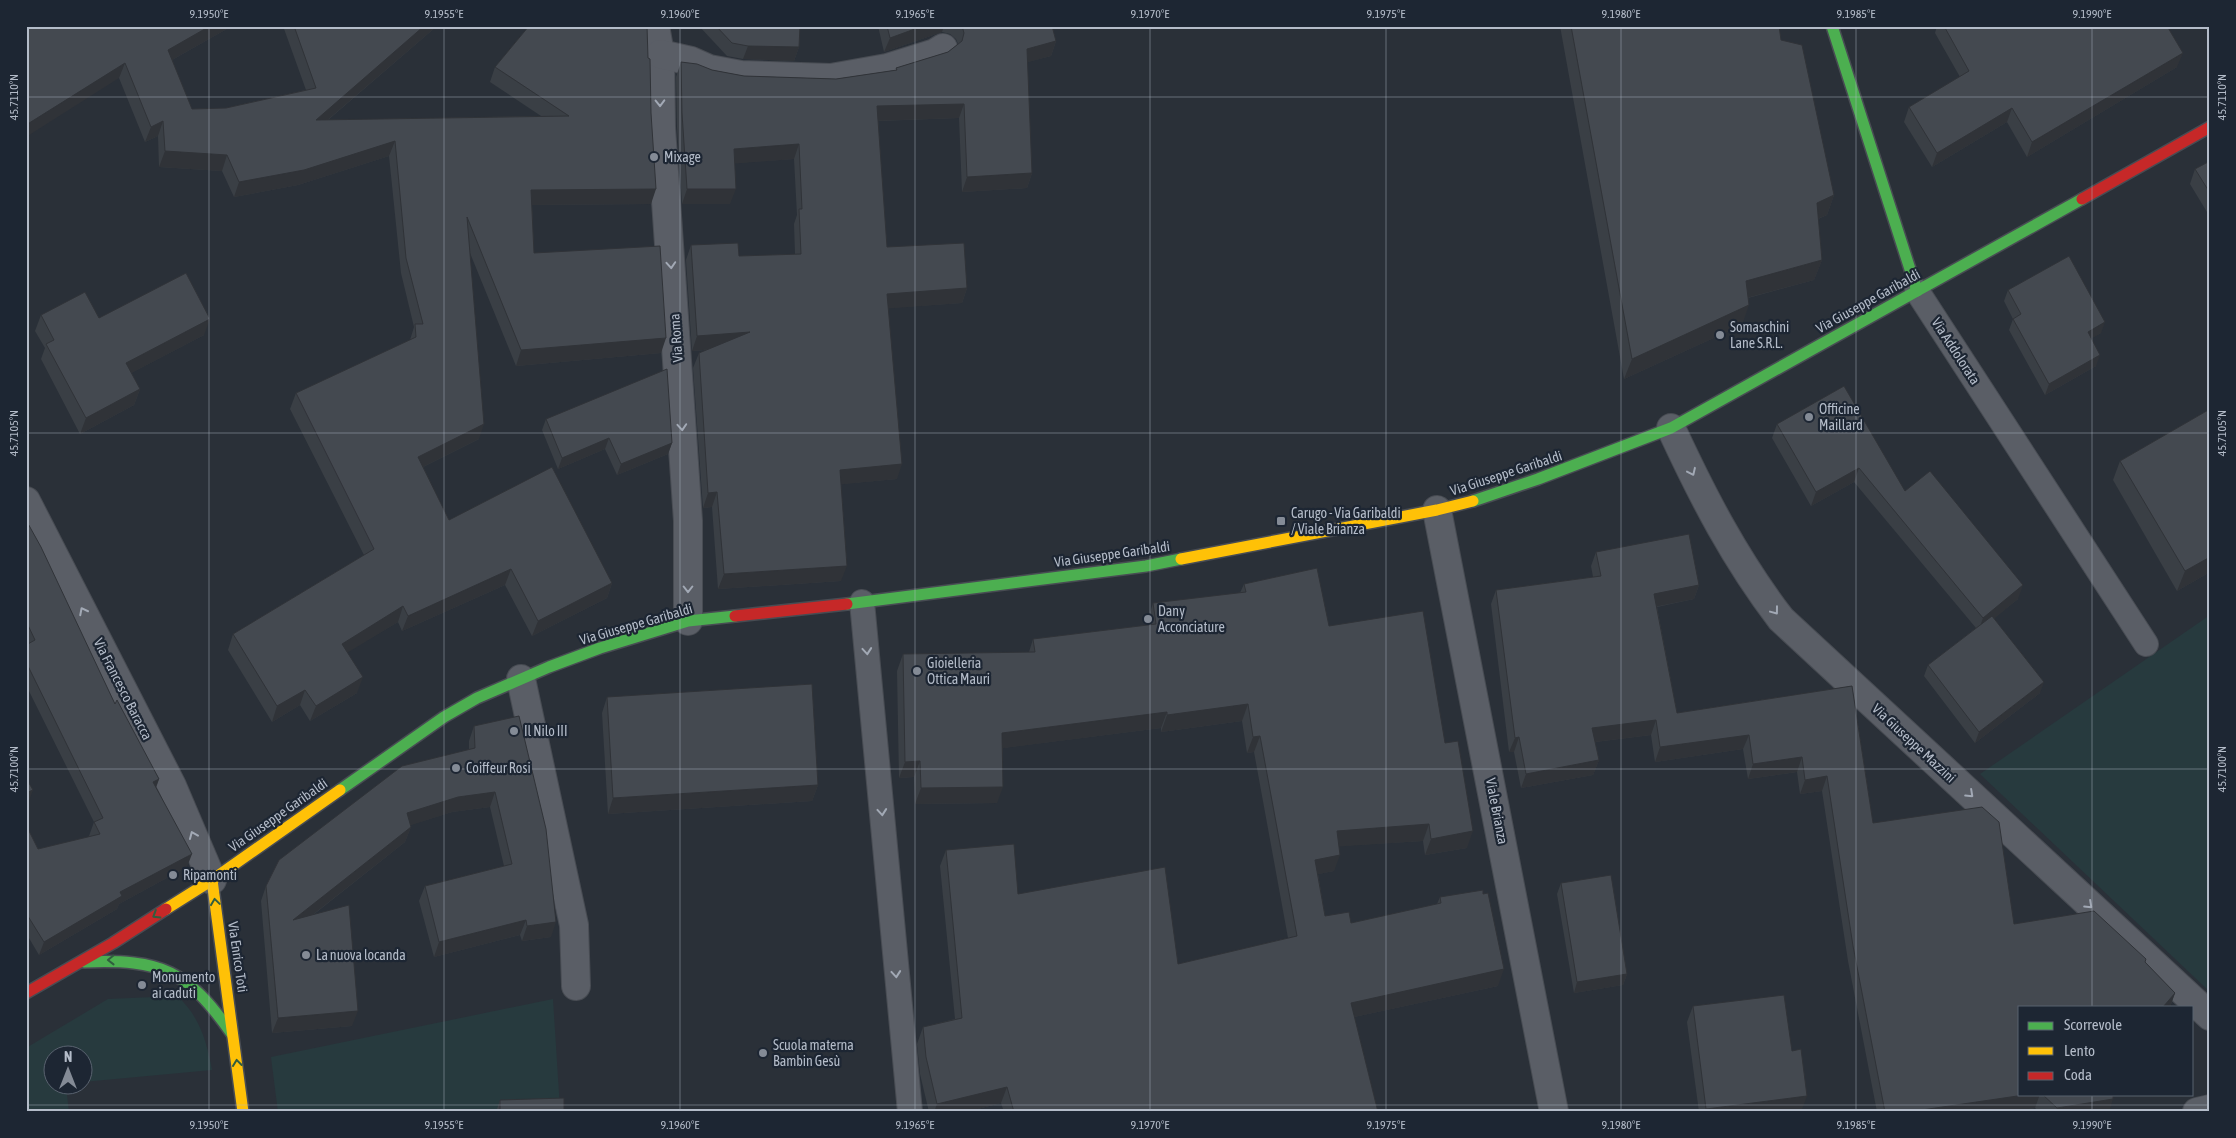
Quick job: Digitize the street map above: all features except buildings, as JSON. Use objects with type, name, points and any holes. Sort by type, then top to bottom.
[{"type":"street","name":"Via Roma","points":[[655,26],[660,54],[661,128],[688,521],[688,622]]},
{"type":"street","name":"Via Addolorata","points":[[1832,26],[1917,291]]},
{"type":"street","points":[[660,54],[690,60],[709,69],[741,75],[831,78],[887,68],[935,53],[943,48]]},
{"type":"street","name":"Via Giuseppe Garibaldi","points":[[26,993],[112,943],[212,880],[444,717],[477,698],[549,666],[600,648],[688,622],[1146,566],[1438,510],[1486,497],[1671,428],[2210,127]]},
{"type":"street","name":"Via Giuseppe Mazzini","points":[[1671,428],[1725,536],[1752,581],[1781,619],[2210,1016]]},
{"type":"street","name":"Via Francesco Baracca","points":[[26,501],[172,786],[212,880]]},
{"type":"street","name":"Viale Brianza","points":[[1438,510],[1554,1112]]},
{"type":"street","points":[[521,679],[574,925],[576,986]]},
{"type":"street","name":"Via Enrico Toti","points":[[212,880],[243,1112]]},
{"type":"street","name":"Via Enrico Toti","points":[[77,962],[132,960],[157,965],[175,973],[214,1008],[234,1037]]},
{"type":"street","points":[[2197,1112],[2210,1109]]},
{"type":"lane","name":"Via Addolorata","points":[[1917,291],[2146,644]]},
{"type":"lane","points":[[862,602],[910,1112]]},
{"type":"green space","points":[[2210,615],[2210,992],[1980,774]]},
{"type":"green space","points":[[177,996],[185,1003],[201,1030],[208,1049],[212,1070],[92,1081],[92,1046],[42,1046],[42,1096],[67,1096],[69,1112],[26,1112],[26,1048],[108,999]]},
{"type":"green space","points":[[553,999],[560,1109],[496,1112],[278,1112],[271,1057]]},
{"type":"traffic: fast","points":[[1832,26],[1917,291]]},
{"type":"traffic: fast","points":[[1473,501],[1538,479],[1671,428],[2082,199]]},
{"type":"traffic: fast","points":[[847,604],[1146,566],[1181,559]]},
{"type":"traffic: fast","points":[[340,790],[444,717],[477,698],[549,667],[600,648],[688,621],[735,616]]},
{"type":"traffic: fast","points":[[84,962],[134,963],[170,973],[186,982],[201,995],[232,1034]]},
{"type":"traffic: slow","points":[[1181,559],[1437,510],[1473,501]]},
{"type":"traffic: slow","points":[[166,909],[212,880],[340,790]]},
{"type":"traffic: slow","points":[[212,880],[243,1112]]},
{"type":"traffic: jam","points":[[2082,199],[2210,127]]},
{"type":"traffic: jam","points":[[735,616],[847,604]]},
{"type":"traffic: jam","points":[[26,993],[113,943],[166,909]]},
{"type":"place","name":"Mixage","points":[[654,157]]},
{"type":"place","name":"Somaschini Lane S.R.L.","points":[[1720,335]]},
{"type":"place","name":"Officine Maillard","points":[[1809,417]]},
{"type":"place","name":"Carugo - Via Garibaldi / Viale Brianza","points":[[1281,521]]},
{"type":"place","name":"Dany Acconciature","points":[[1148,619]]},
{"type":"place","name":"Gioielleria Ottica Mauri","points":[[917,671]]},
{"type":"place","name":"Il Nilo III","points":[[514,731]]},
{"type":"place","name":"Coiffeur Rosi","points":[[456,768]]},
{"type":"place","name":"Ripamonti","points":[[173,875]]},
{"type":"place","name":"La nuova locanda","points":[[306,955]]},
{"type":"place","name":"Monumento ai caduti","points":[[142,985]]},
{"type":"place","name":"Scuola materna Bambin Gesù","points":[[763,1053]]}]
